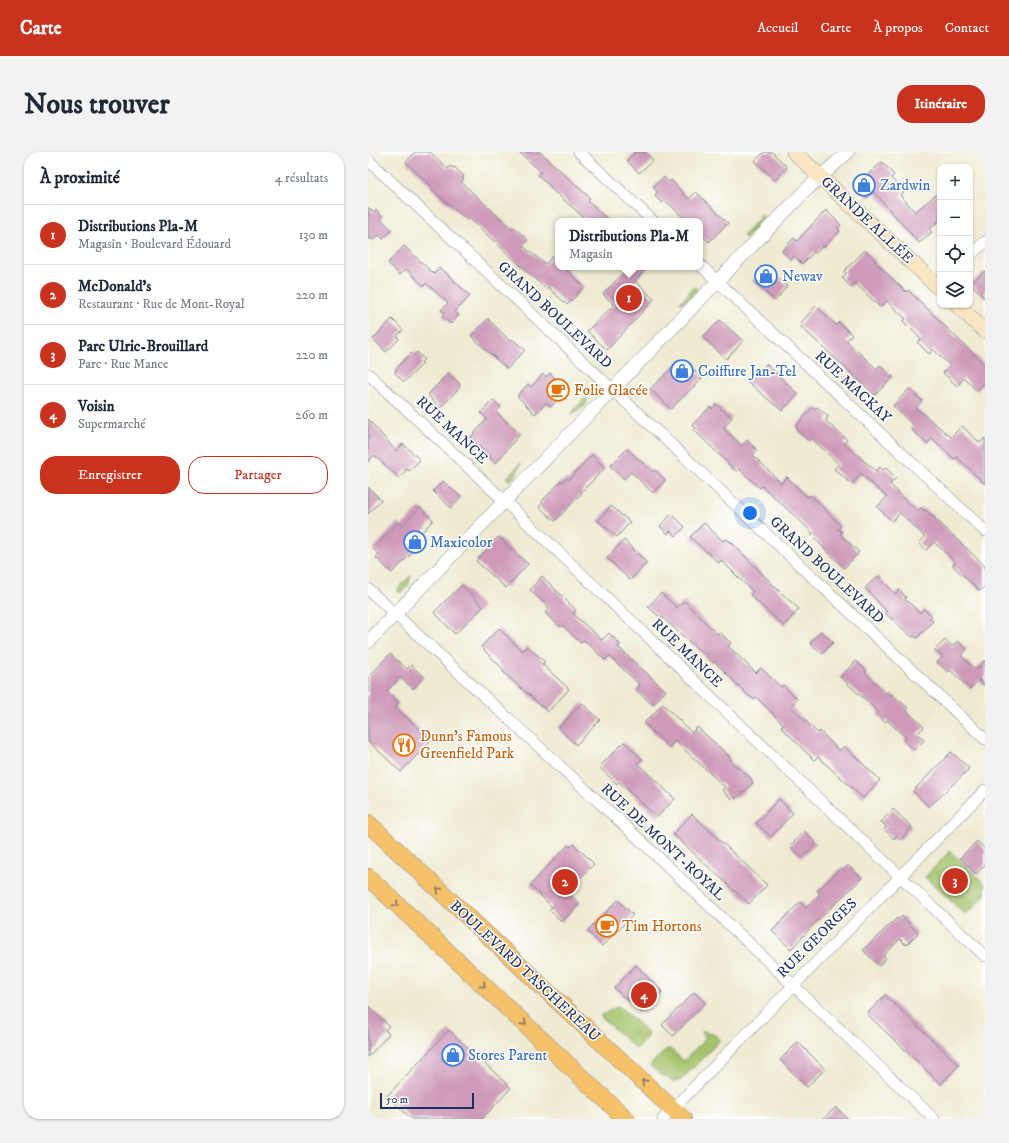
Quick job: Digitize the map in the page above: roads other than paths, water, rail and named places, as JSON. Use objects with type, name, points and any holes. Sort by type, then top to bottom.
[{"type":"main road","name":"GRANDE ALLÉE","points":[[794,152],[937,284]]},
{"type":"main road","points":[[960,308],[985,331]]},
{"type":"main road","name":"BOULEVARD TASCHEREAU","points":[[368,823],[673,1116]]},
{"type":"main road","points":[[368,877],[626,1119]]},
{"type":"street","points":[[579,152],[650,218]]},
{"type":"street","points":[[368,642],[820,176],[848,152]]},
{"type":"street","name":"GRAND BOULEVARD","points":[[368,160],[985,739]]},
{"type":"street","points":[[973,252],[985,242]]},
{"type":"street","name":"RUE MACKAY","points":[[703,269],[985,531]]},
{"type":"street","name":"RUE MANCE","points":[[368,374],[505,500],[899,877],[985,956]]},
{"type":"street","name":"RUE DE MONT-ROYAL","points":[[368,590],[793,984],[934,1119]]},
{"type":"street","name":"RUE GEORGES","points":[[673,1116],[793,984],[985,790]]},
{"type":"place","name":"Zardwin","points":[[864,185]]},
{"type":"place","name":"Newav","points":[[766,276]]},
{"type":"place","name":"Distributions Pla-M","points":[[629,298]]},
{"type":"place","name":"Coiffure Jan-Tel","points":[[682,371]]},
{"type":"place","name":"Folie Glacée","points":[[558,390]]},
{"type":"place","name":"Maxicolor","points":[[415,542]]},
{"type":"place","name":"Dunn's Famous Greenfield Park","points":[[404,745]]},
{"type":"place","name":"Parc Ulric-Brouillard","points":[[955,881]]},
{"type":"place","name":"McDonald's","points":[[565,882]]},
{"type":"place","name":"Tim Hortons","points":[[607,926]]},
{"type":"place","name":"Voisin","points":[[644,995]]},
{"type":"place","name":"Stores Parent","points":[[453,1055]]}]
